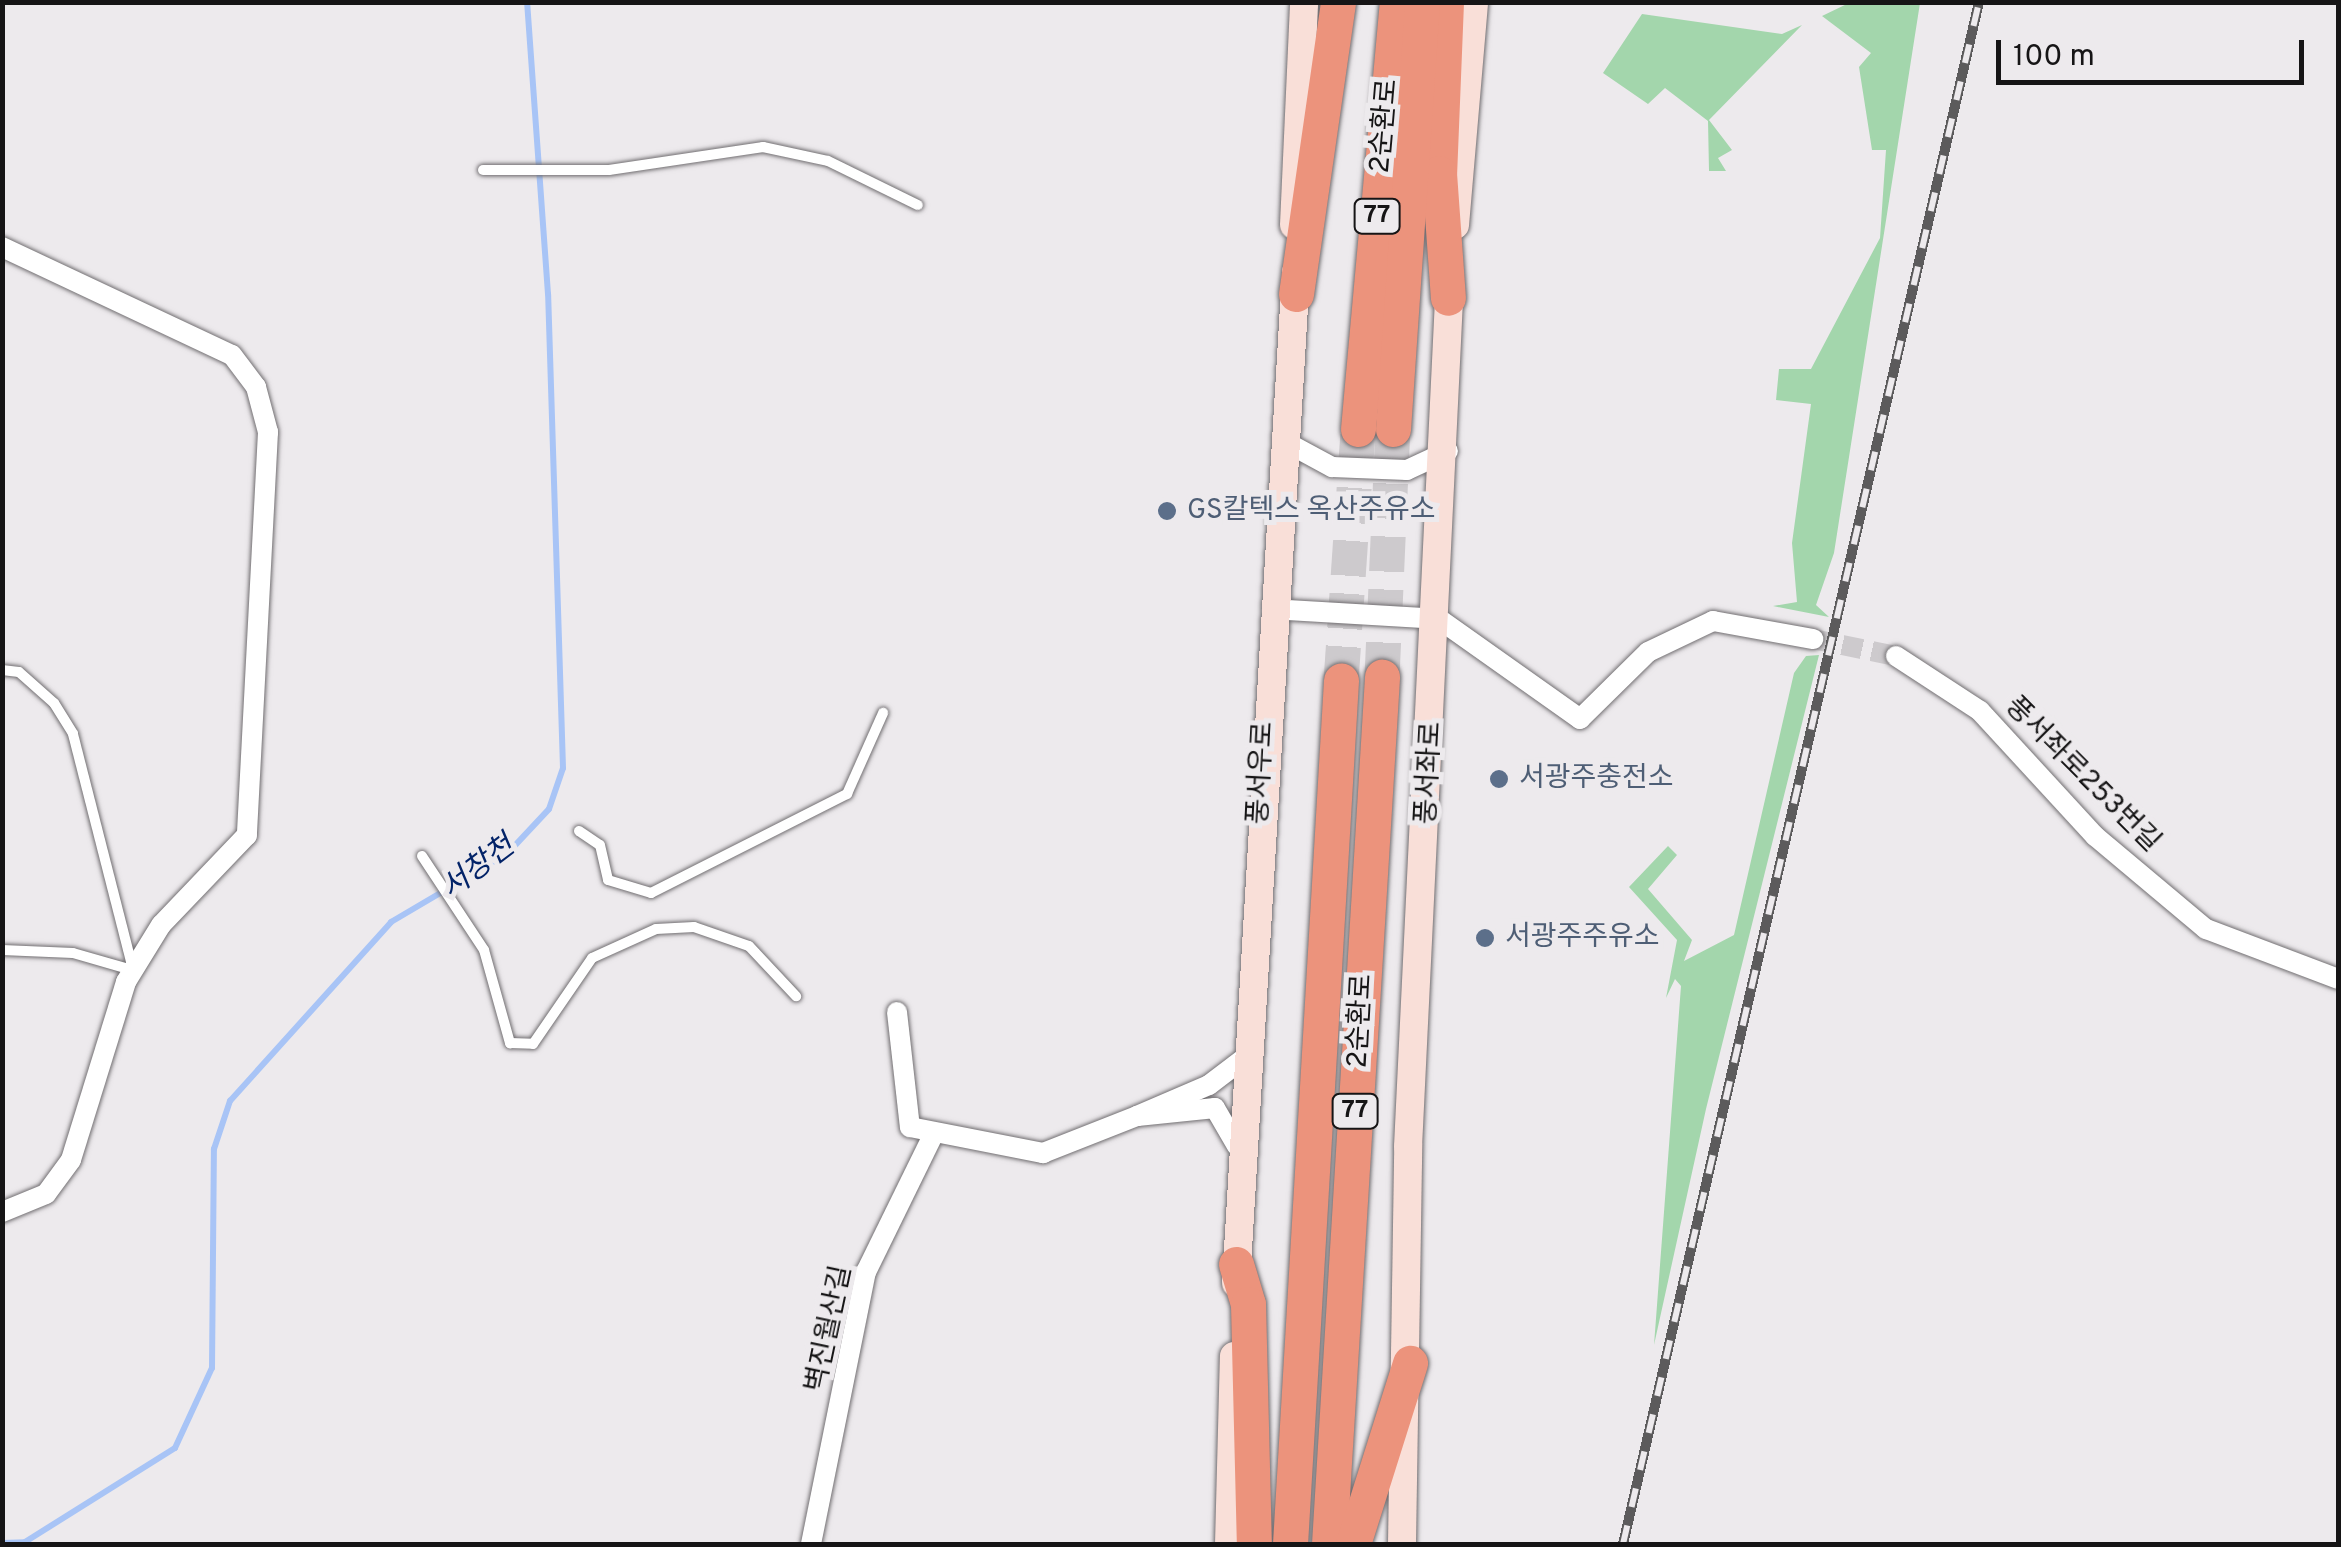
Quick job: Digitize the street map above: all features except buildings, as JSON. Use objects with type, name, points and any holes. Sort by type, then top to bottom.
[{"type":"highway","points":[[1296,294],[1338,2]]},
{"type":"highway","name":"2순환로","points":[[1358,429],[1397,2]]},
{"type":"highway","name":"2순환로","points":[[1393,429],[1422,2]]},
{"type":"highway","points":[[1446,2],[1439,172],[1448,298]]},
{"type":"highway","name":"2순환로","points":[[1329,1544],[1382,677]]},
{"type":"highway","name":"2순환로","points":[[1290,1544],[1341,681]]},
{"type":"highway","points":[[1236,1264],[1248,1304],[1254,1544]]},
{"type":"highway","points":[[1353,1544],[1410,1363]]},
{"type":"street","name":"풍서우로","points":[[1228,1544],[1240,1156],[1282,440],[1296,294],[1292,160],[1304,2]]},
{"type":"street","name":"풍서좌로","points":[[1402,1544],[1410,1363],[1408,1146],[1448,451],[1448,298],[1474,2]]},
{"type":"street","points":[[2,246],[232,356],[256,386],[268,432],[247,836],[161,925],[134,971],[71,1160],[46,1194],[2,1212]]},
{"type":"street","points":[[1282,440],[1332,467],[1407,470],[1448,451]]},
{"type":"street","points":[[1272,608],[1439,619],[1580,719],[1639,658],[1713,621],[1813,639]]},
{"type":"street","name":"풍서좌로253번길","points":[[1896,656],[1980,711],[2095,836],[2206,928],[2338,979]]},
{"type":"street","points":[[898,1012],[910,1127],[933,1135],[1043,1153],[1137,1116],[1247,1056]]},
{"type":"street","points":[[1137,1116],[1216,1108],[1232,1124],[1240,1156]]},
{"type":"street","name":"벽진월산길","points":[[811,1544],[866,1272],[933,1135]]},
{"type":"lane","points":[[487,170],[590,171],[764,147],[828,161],[918,205]]},
{"type":"lane","points":[[2,670],[19,672],[54,703],[73,734],[134,971]]},
{"type":"lane","points":[[580,831],[600,845],[608,880],[651,893],[847,794],[882,713]]},
{"type":"lane","points":[[422,856],[470,927],[510,1043],[534,1044],[592,958],[656,930],[694,927],[749,946],[796,996]]},
{"type":"lane","points":[[2,950],[73,953],[134,971]]},
{"type":"green space","points":[[1849,3],[1920,3],[1834,553],[1816,605],[1829,617],[1773,606],[1797,602],[1792,543],[1811,404],[1776,400],[1779,369],[1811,369],[1880,238],[1886,150],[1872,150],[1859,67],[1871,53],[1822,16]]},
{"type":"green space","points":[[1642,14],[1782,34],[1802,25],[1709,120],[1732,150],[1718,158],[1726,171],[1709,171],[1708,121],[1665,88],[1648,104],[1603,73]]},
{"type":"green space","points":[[1819,655],[1706,1109],[1654,1345],[1681,986],[1675,979],[1666,998],[1677,940],[1629,887],[1668,846],[1677,855],[1648,889],[1692,940],[1684,961],[1734,935],[1794,673],[1806,656]]},
{"type":"waterway","name":"서창천","points":[[2,1543],[25,1542],[175,1448],[212,1368],[214,1149],[230,1101],[391,922],[508,853],[549,809],[563,768],[548,294],[527,2]]},
{"type":"tunnel","points":[[1341,681],[1358,429]]},
{"type":"tunnel","points":[[1382,677],[1393,429]]},
{"type":"tunnel","points":[[1813,639],[1896,656]]},
{"type":"railway","points":[[1623,1544],[1979,2]]},
{"type":"place","name":"GS칼텍스 옥산주유소","points":[[1167,511]]},
{"type":"place","name":"서광주충전소","points":[[1499,779]]},
{"type":"place","name":"서광주주유소","points":[[1485,938]]}]
